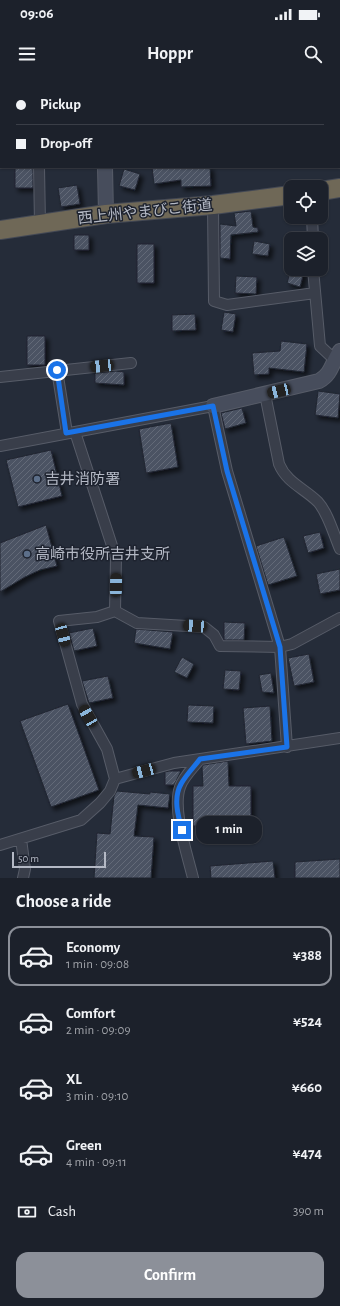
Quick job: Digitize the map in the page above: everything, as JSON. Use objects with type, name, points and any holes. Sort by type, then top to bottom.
[{"type":"highway","points":[[328,190],[340,188]]},
{"type":"highway","name":"西上州やまびこ街道","points":[[0,230],[106,214],[213,205],[284,196]]},
{"type":"street","points":[[39,168],[40,224]]},
{"type":"street","points":[[105,168],[106,214]]},
{"type":"street","points":[[213,205],[214,301],[227,305],[315,293]]},
{"type":"street","points":[[0,446],[213,406],[319,381],[326,378],[338,356],[320,346],[314,276]]},
{"type":"street","points":[[0,377],[131,363]]},
{"type":"street","points":[[57,370],[71,433],[116,558],[115,611]]},
{"type":"street","points":[[265,394],[279,464],[282,472],[318,502],[324,509],[340,549]]},
{"type":"street","points":[[213,406],[227,471],[280,647],[287,747]]},
{"type":"street","points":[[0,846],[81,820],[100,803],[110,790],[115,779],[108,749],[82,704],[59,621],[97,617],[115,611],[137,623],[204,627],[214,635],[220,646],[280,647],[292,644],[340,618]]},
{"type":"street","points":[[115,779],[174,762],[287,747],[340,738]]},
{"type":"street","points":[[193,878],[178,815],[177,801],[180,785],[200,759]]},
{"type":"street","points":[[21,839],[25,869],[23,878]]},
{"type":"building","points":[[15,168],[33,168],[33,188],[15,188]]},
{"type":"building","points":[[152,168],[210,168],[211,186],[181,187],[181,180],[154,184]]},
{"type":"building","points":[[124,169],[140,174],[135,190],[119,186]]},
{"type":"building","points":[[77,185],[80,204],[61,207],[58,188]]},
{"type":"building","points":[[251,211],[253,227],[258,228],[258,232],[231,235],[230,259],[220,258],[220,224],[236,226],[234,213]]},
{"type":"building","points":[[74,235],[89,235],[89,250],[74,250]]},
{"type":"building","points":[[254,241],[270,244],[268,256],[252,254]]},
{"type":"building","points":[[137,244],[154,244],[154,283],[137,283]]},
{"type":"building","points":[[236,276],[257,277],[256,294],[235,293]]},
{"type":"building","points":[[289,276],[303,276],[300,287],[287,283]]},
{"type":"building","points":[[224,312],[236,314],[233,332],[221,330]]},
{"type":"building","points":[[195,314],[196,330],[172,331],[172,315]]},
{"type":"building","points":[[27,336],[45,336],[45,365],[27,365]]},
{"type":"building","points":[[281,341],[307,344],[304,372],[269,368],[269,374],[254,375],[252,353],[280,351]]},
{"type":"building","points":[[115,371],[124,372],[124,385],[95,383],[95,373]]},
{"type":"building","points":[[318,391],[340,394],[338,418],[315,415]]},
{"type":"building","points":[[242,408],[246,423],[225,429],[221,413]]},
{"type":"building","points":[[171,423],[178,467],[146,473],[139,429]]},
{"type":"building","points":[[51,450],[62,496],[18,507],[6,460]]},
{"type":"building","name":"高崎市役所吉井支所","points":[[46,525],[57,566],[40,570],[0,592],[0,543]]},
{"type":"building","points":[[320,532],[324,548],[308,553],[303,536]]},
{"type":"building","points":[[284,537],[297,576],[268,585],[256,546]]},
{"type":"building","points":[[340,569],[340,590],[320,594],[316,574]]},
{"type":"building","points":[[224,622],[245,623],[244,640],[224,640]]},
{"type":"building","points":[[93,628],[97,646],[74,651],[69,633]]},
{"type":"building","points":[[136,629],[173,632],[170,649],[134,643]]},
{"type":"building","points":[[309,654],[314,682],[294,686],[288,658]]},
{"type":"building","points":[[182,657],[194,664],[187,678],[174,672]]},
{"type":"building","points":[[225,670],[241,671],[239,690],[223,689]]},
{"type":"building","points":[[271,673],[274,693],[262,692],[259,675]]},
{"type":"building","points":[[108,676],[113,698],[89,703],[82,681]]},
{"type":"building","points":[[68,704],[99,790],[51,807],[20,721]]},
{"type":"building","points":[[188,705],[214,706],[213,723],[187,722]]},
{"type":"building","points":[[270,706],[272,741],[246,744],[243,708]]},
{"type":"building","points":[[228,761],[229,786],[251,786],[251,826],[193,826],[193,786],[203,786],[203,765]]},
{"type":"building","points":[[181,771],[174,785],[165,785],[165,772]]},
{"type":"building","points":[[117,791],[170,794],[168,808],[138,805],[134,836],[154,837],[151,878],[94,878],[97,833],[110,834],[114,796]]},
{"type":"building","points":[[340,859],[340,878],[295,878],[295,862]]},
{"type":"building","points":[[273,861],[275,878],[211,878],[210,866]]},
{"type":"place","name":"吉井消防署","points":[[37,479]]},
{"type":"place","name":"高崎市役所吉井支所","points":[[27,554]]},
{"type":"route","points":[[57,370],[66,433],[213,406],[227,471],[280,647],[287,747],[200,759],[180,785],[177,801],[178,815],[182,830]]}]
